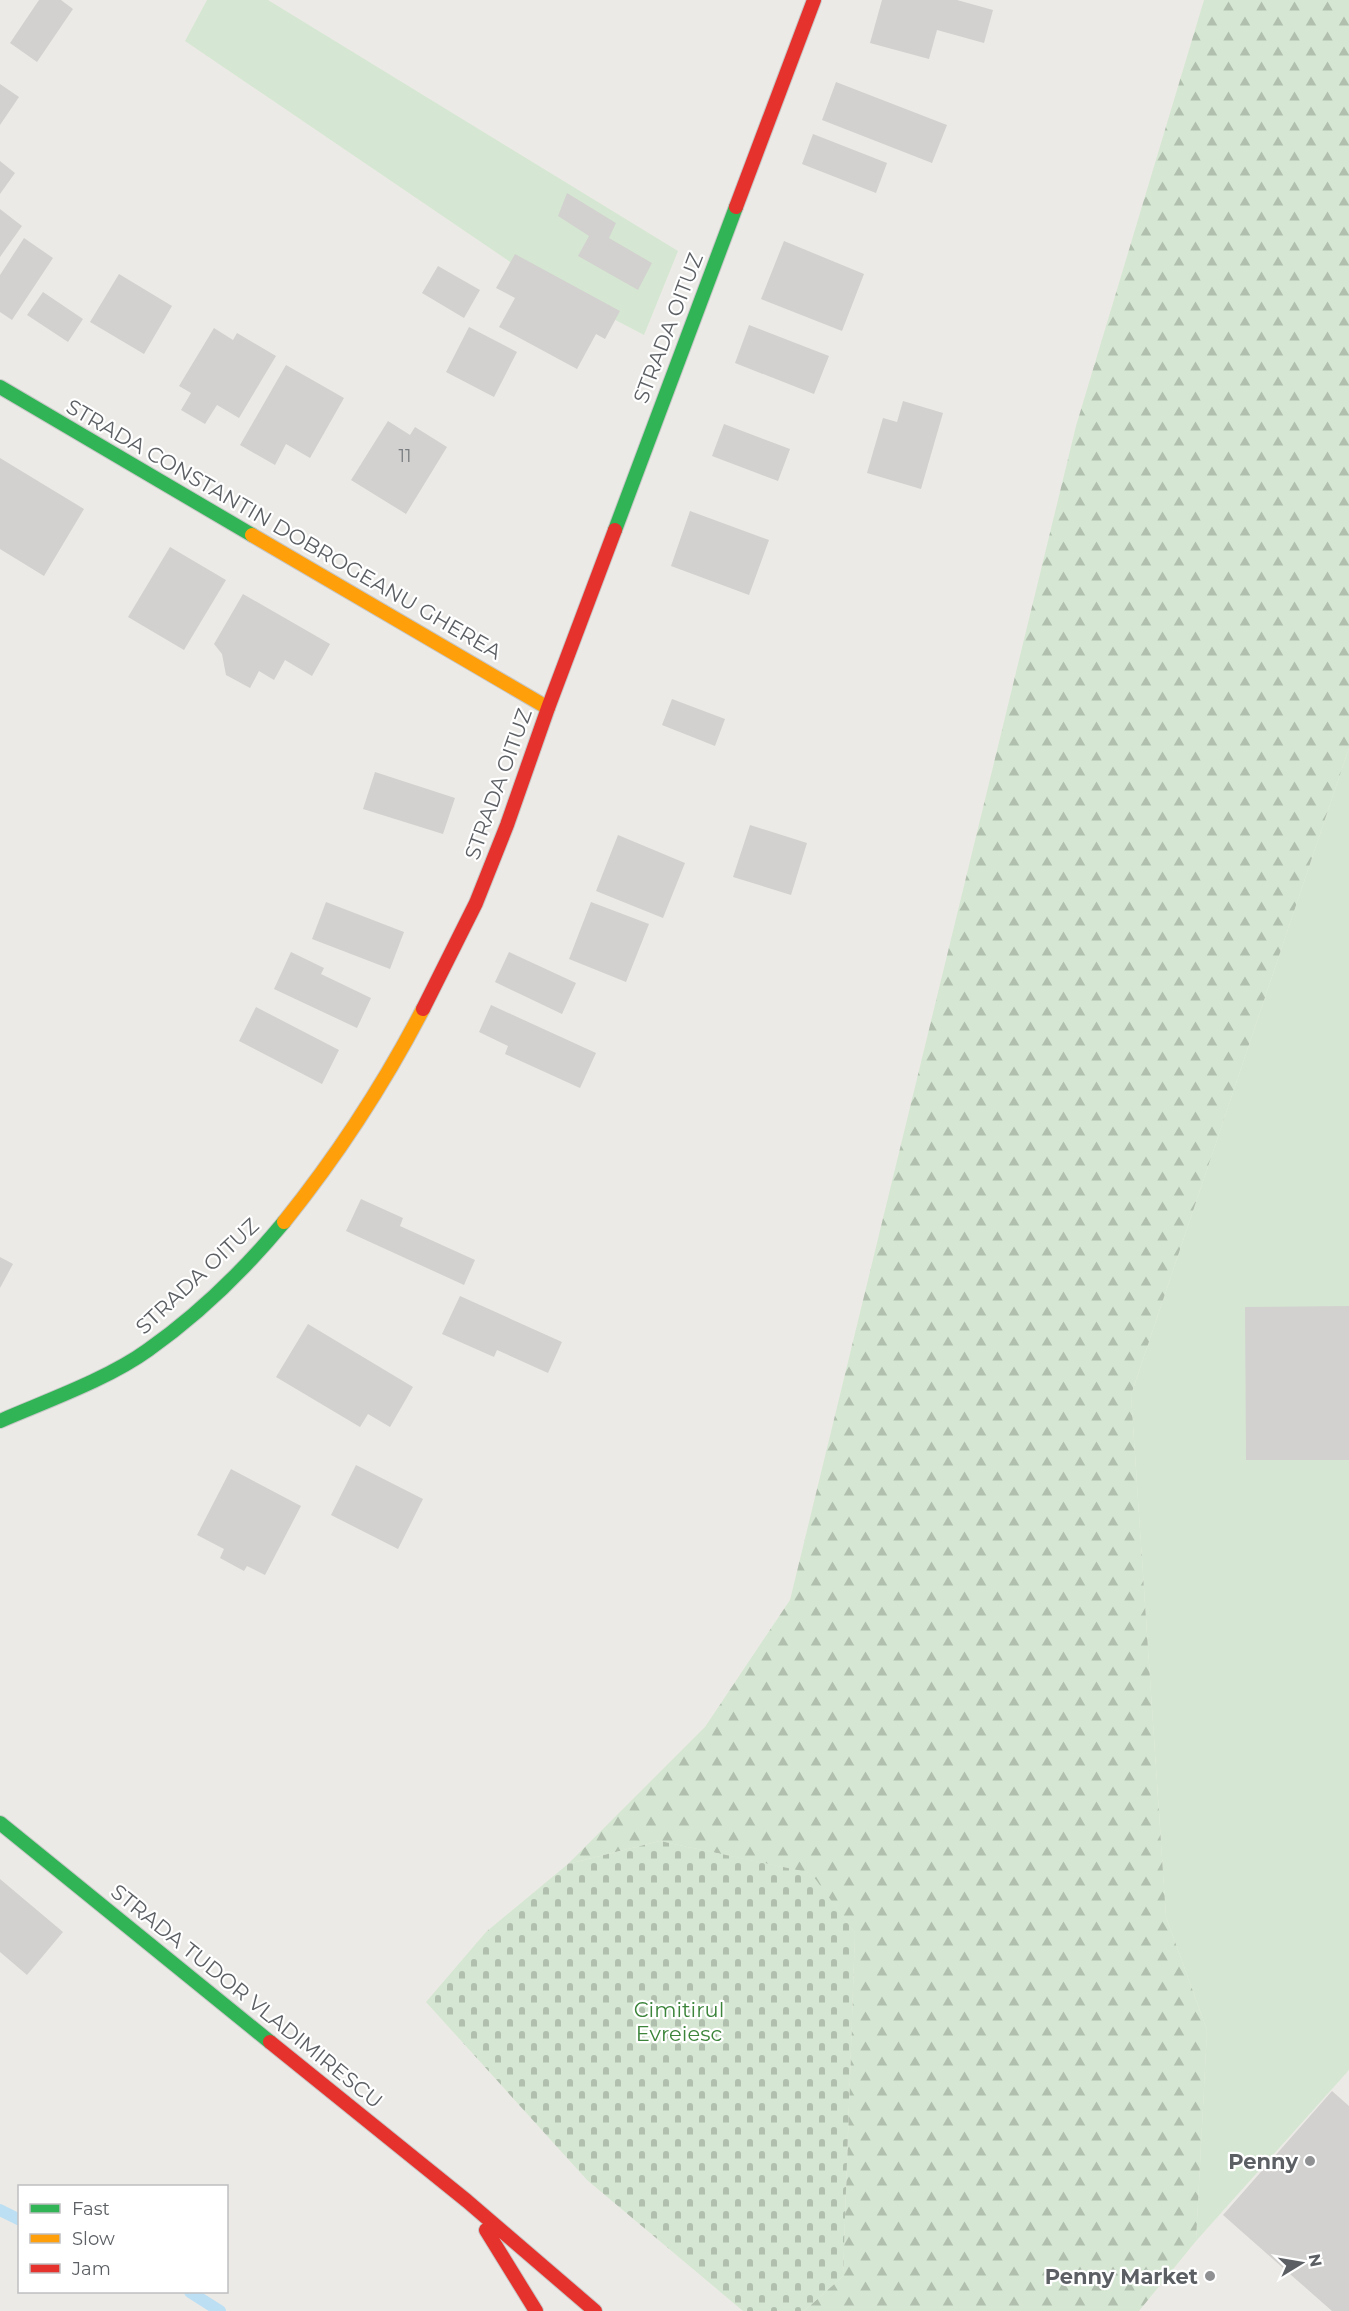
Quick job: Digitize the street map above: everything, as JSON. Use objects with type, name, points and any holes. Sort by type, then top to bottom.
[{"type":"street","name":"STRADA OITUZ","points":[[0,1421],[101,1376],[147,1351],[192,1315],[257,1255],[314,1184],[406,1042],[448,963],[476,903],[507,825],[548,708],[814,0]]},
{"type":"street","name":"STRADA CONSTANTIN DOBROGEANU GHEREA","points":[[0,387],[548,708]]},
{"type":"street","name":"STRADA TUDOR VLADIMIRESCU","points":[[0,1823],[467,2201],[595,2311]]},
{"type":"street","name":"STRADA TUDOR VLADIMIRESCU","points":[[467,2201],[536,2311]]},
{"type":"green space","points":[[207,0],[268,0],[678,251],[644,335],[528,274],[185,41]]},
{"type":"green space","points":[[1204,0],[1349,0],[1349,748],[1131,1395],[1166,1917],[1207,2030],[1196,2241],[1139,2311],[804,2311],[843,2276],[855,1933],[810,1873],[660,1841],[568,1864],[705,1727],[790,1600],[1076,426]]},
{"type":"green space","points":[[1349,748],[1349,2070],[1196,2241],[1207,2030],[1166,1917],[1131,1395]]},
{"type":"green space","name":"Cimitirul Evreiesc","points":[[660,1841],[811,1873],[855,1933],[843,2276],[804,2311],[743,2311],[587,2180],[426,2002],[486,1932],[568,1864]]},
{"type":"building","points":[[39,0],[61,0],[73,9],[37,62],[10,43]]},
{"type":"building","points":[[882,0],[957,0],[993,10],[984,43],[937,30],[929,59],[870,43]]},
{"type":"building","points":[[836,82],[947,125],[932,163],[822,120]]},
{"type":"building","points":[[0,84],[19,97],[0,125]]},
{"type":"building","points":[[813,134],[887,163],[876,193],[802,164]]},
{"type":"building","points":[[0,161],[15,173],[0,194]]},
{"type":"building","points":[[567,193],[616,223],[609,238],[652,263],[638,290],[578,256],[589,236],[558,216]]},
{"type":"building","points":[[0,209],[22,226],[0,257]]},
{"type":"building","points":[[24,238],[53,258],[12,320],[0,312],[0,275]]},
{"type":"building","points":[[784,241],[864,274],[842,331],[761,299]]},
{"type":"building","points":[[515,254],[620,311],[605,339],[596,334],[577,369],[499,327],[515,298],[496,288]]},
{"type":"building","points":[[438,266],[480,290],[464,318],[422,293]]},
{"type":"building","points":[[119,274],[172,306],[144,354],[90,322]]},
{"type":"building","points":[[43,292],[83,319],[68,342],[27,315]]},
{"type":"building","points":[[749,325],[829,356],[814,394],[735,363]]},
{"type":"building","points":[[469,327],[517,352],[494,397],[446,372]]},
{"type":"building","points":[[214,328],[233,340],[237,333],[276,356],[239,418],[217,405],[205,424],[181,410],[191,393],[179,386]]},
{"type":"building","points":[[286,365],[344,398],[310,458],[286,444],[275,465],[240,445]]},
{"type":"building","points":[[903,401],[943,413],[921,489],[867,473],[883,418],[897,422]]},
{"type":"building","points":[[388,421],[410,435],[415,427],[447,447],[406,514],[351,480]]},
{"type":"building","points":[[724,424],[790,449],[778,481],[712,456]]},
{"type":"building","points":[[0,458],[84,509],[44,576],[0,549]]},
{"type":"building","points":[[690,511],[769,540],[749,595],[671,566]]},
{"type":"building","points":[[170,547],[226,580],[184,650],[128,617]]},
{"type":"building","points":[[243,594],[330,644],[312,676],[285,660],[274,680],[259,671],[250,688],[226,675],[222,654],[214,644]]},
{"type":"building","points":[[672,699],[725,719],[715,746],[662,725]]},
{"type":"building","points":[[375,772],[455,798],[443,834],[363,809]]},
{"type":"building","points":[[750,825],[807,843],[791,895],[733,877]]},
{"type":"building","points":[[618,835],[685,863],[663,918],[596,891]]},
{"type":"building","points":[[326,902],[404,932],[390,969],[312,939]]},
{"type":"building","points":[[591,902],[649,924],[626,982],[569,959]]},
{"type":"building","points":[[291,952],[324,968],[321,974],[371,998],[357,1028],[274,989]]},
{"type":"building","points":[[509,952],[576,983],[562,1014],[495,982]]},
{"type":"building","points":[[491,1005],[596,1053],[580,1088],[505,1054],[508,1046],[479,1032]]},
{"type":"building","points":[[256,1007],[339,1050],[322,1084],[239,1041]]},
{"type":"building","points":[[361,1199],[403,1218],[400,1226],[475,1260],[464,1285],[346,1231]]},
{"type":"building","points":[[0,1257],[13,1264],[0,1288]]},
{"type":"building","points":[[460,1296],[562,1342],[548,1373],[497,1350],[494,1357],[442,1334]]},
{"type":"building","points":[[1349,1306],[1349,1460],[1246,1460],[1245,1307]]},
{"type":"building","points":[[308,1324],[413,1387],[390,1427],[368,1414],[360,1427],[276,1377]]},
{"type":"building","points":[[356,1465],[423,1499],[398,1549],[331,1515]]},
{"type":"building","points":[[231,1469],[301,1506],[265,1575],[247,1566],[244,1571],[220,1558],[224,1549],[197,1535]]},
{"type":"building","points":[[0,1879],[63,1932],[27,1975],[0,1952]]},
{"type":"building","name":"Penny","points":[[1332,2091],[1349,2106],[1349,2311],[1332,2311],[1223,2215]]},
{"type":"waterway","points":[[0,2210],[18,2219]]},
{"type":"waterway","points":[[192,2293],[220,2311]]},
{"type":"traffic: fast","points":[[615,530],[736,207]]},
{"type":"traffic: fast","points":[[0,387],[252,535]]},
{"type":"traffic: fast","points":[[0,1421],[96,1380],[148,1350],[220,1290],[284,1222]]},
{"type":"traffic: fast","points":[[0,1823],[270,2042]]},
{"type":"traffic: slow","points":[[252,535],[548,708]]},
{"type":"traffic: slow","points":[[284,1222],[359,1119],[423,1009]]},
{"type":"traffic: jam","points":[[736,207],[814,0]]},
{"type":"traffic: jam","points":[[423,1009],[476,903],[507,825],[615,530]]},
{"type":"traffic: jam","points":[[270,2042],[467,2201],[595,2311]]},
{"type":"traffic: jam","points":[[486,2230],[536,2311]]},
{"type":"place","name":"Penny","points":[[1310,2161]]},
{"type":"place","name":"Penny Market","points":[[1210,2276]]}]
